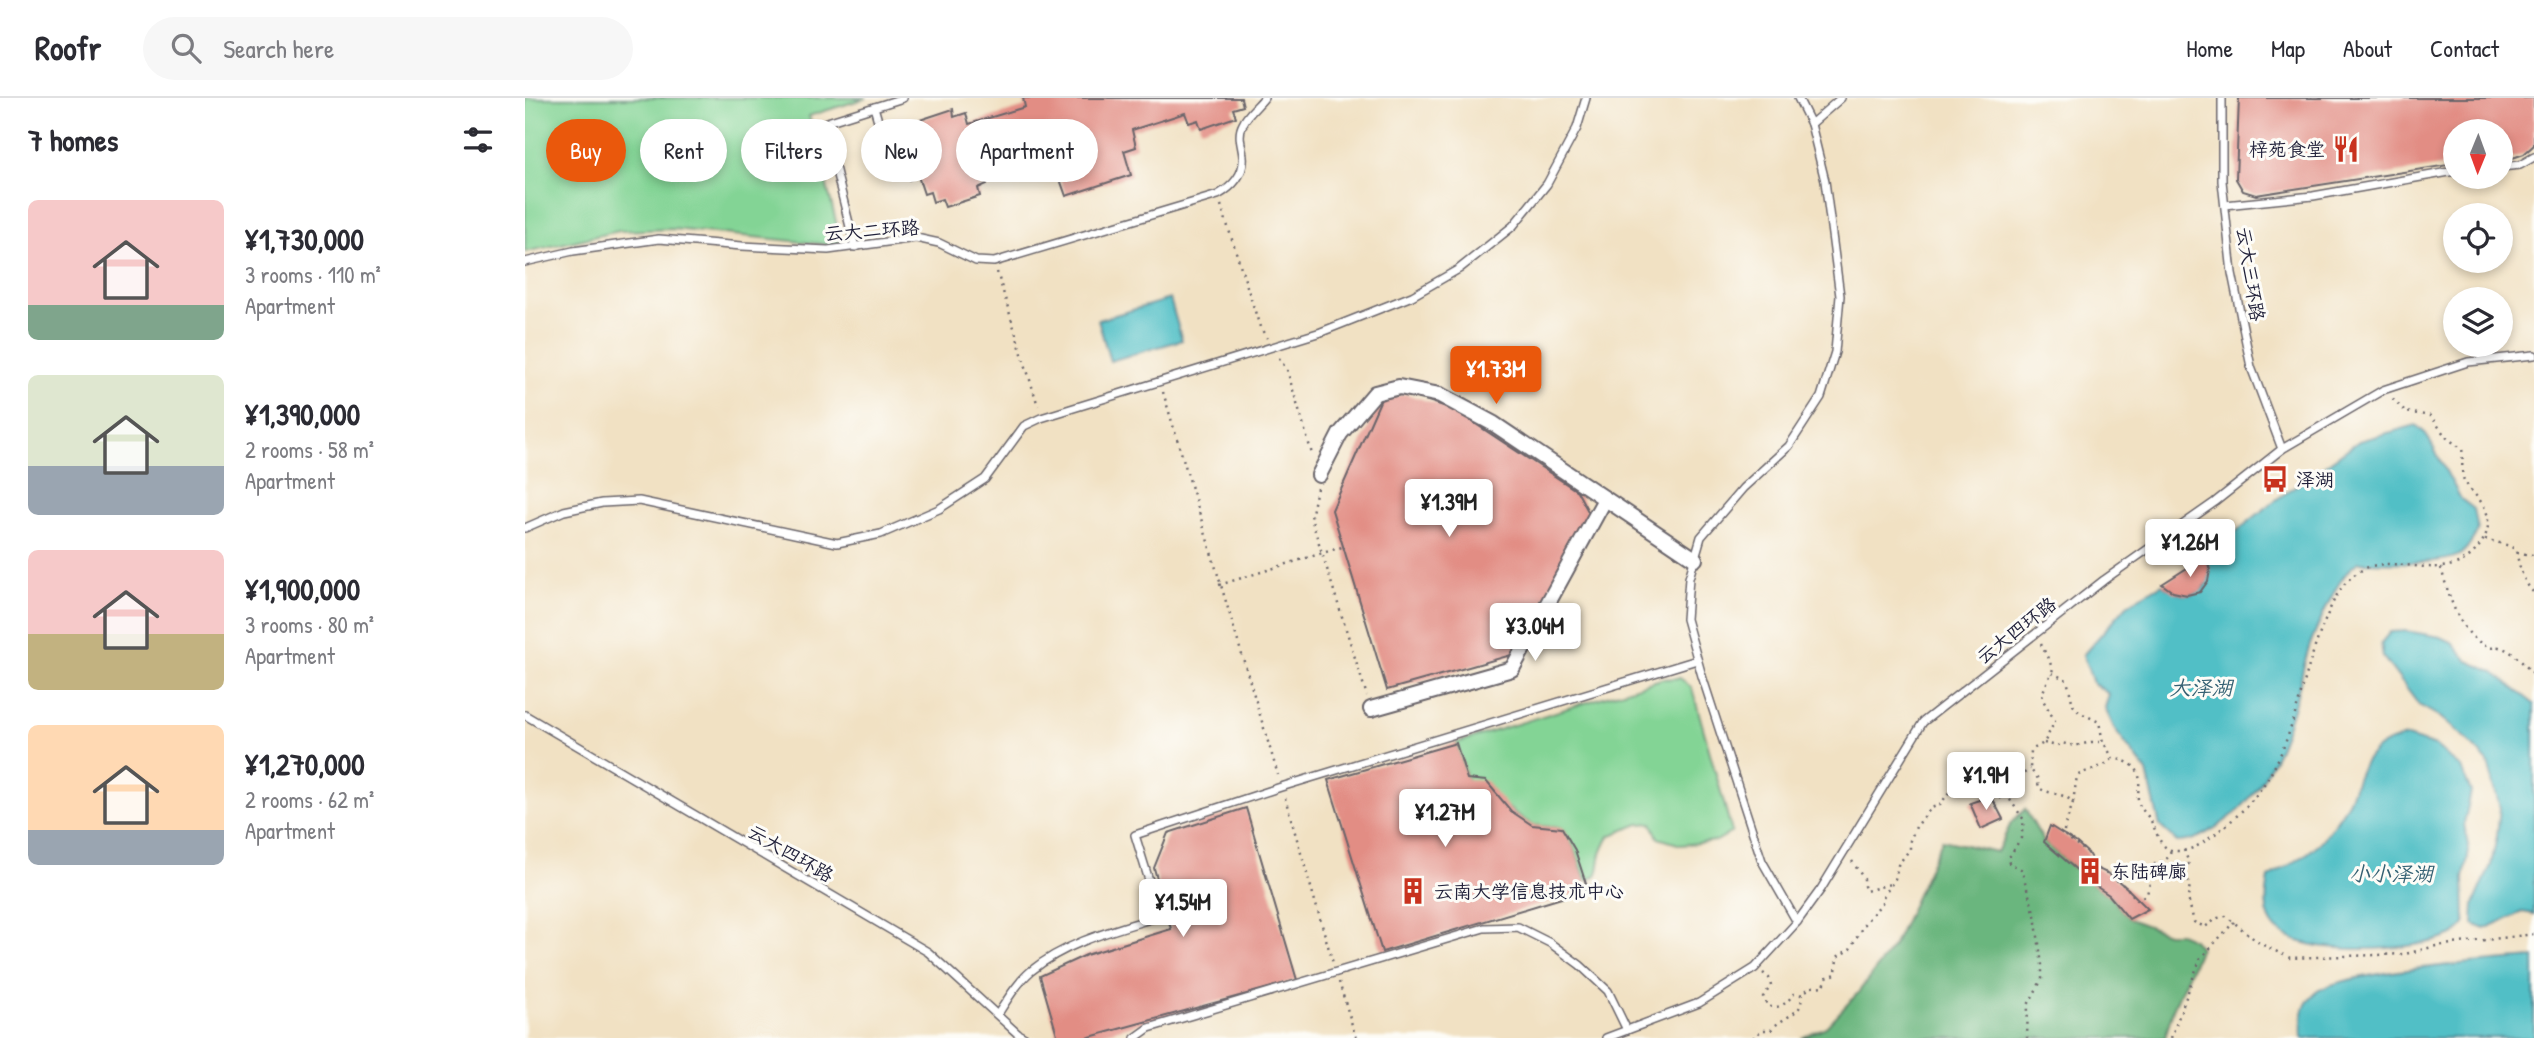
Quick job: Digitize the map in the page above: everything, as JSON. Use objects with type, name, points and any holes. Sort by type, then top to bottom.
[{"type":"street","points":[[1319,475],[1340,433],[1374,393],[1399,387],[1440,395],[1494,424],[1695,559]]},
{"type":"street","points":[[1371,709],[1512,669],[1605,499]]},
{"type":"lane","points":[[855,247],[824,123],[903,98]]},
{"type":"lane","points":[[994,262],[1218,195],[1229,189],[1238,178],[1244,159],[1239,138],[1243,124],[1264,98]]},
{"type":"lane","points":[[525,528],[564,511],[602,503],[639,501],[837,543],[881,534],[939,509],[985,479],[1024,426],[1041,418],[1321,332],[1412,296],[1459,269],[1513,226],[1547,184],[1577,128],[1586,98]]},
{"type":"lane","points":[[1797,922],[1762,861],[1686,619],[1689,578],[1701,537],[1743,488],[1789,446],[1821,397],[1835,352],[1840,296],[1825,181],[1811,124],[1798,98]]},
{"type":"lane","points":[[1811,124],[1841,98]]},
{"type":"lane","name":"云大三环路","points":[[2222,98],[2222,181],[2232,273],[2251,366],[2282,449]]},
{"type":"lane","points":[[874,107],[878,119]]},
{"type":"lane","points":[[2513,166],[2534,157]]},
{"type":"lane","points":[[2225,205],[2313,195],[2443,173]]},
{"type":"lane","name":"云大二环路","points":[[525,262],[573,251],[659,239],[828,250],[916,238],[939,243],[976,261],[994,262]]},
{"type":"lane","name":"云大四环路","points":[[1606,1038],[1699,1003],[1755,968],[1797,922],[1821,889],[1923,722],[2104,580],[2215,502],[2282,449],[2386,389],[2468,362],[2534,355]]},
{"type":"lane","points":[[997,1014],[1030,972],[1066,948],[1085,939],[1160,916],[1135,835],[1281,787],[1697,660]]},
{"type":"lane","name":"云大四环路","points":[[525,715],[928,952],[1017,1034],[1025,1038]]},
{"type":"lane","points":[[1135,1038],[1149,1028],[1485,928],[1518,927],[1550,943],[1580,965],[1608,991],[1627,1030]]},
{"type":"path","points":[[1218,195],[1260,327]]},
{"type":"path","points":[[994,262],[1041,418]]},
{"type":"path","points":[[1287,370],[1305,428]]},
{"type":"path","points":[[1160,382],[1356,1038]]},
{"type":"path","points":[[2052,673],[2067,680],[2073,705],[2099,722],[2103,742],[2113,758],[2137,769],[2140,776],[2138,803],[2165,847],[2184,850],[2205,841],[2224,827],[2263,788],[2294,723],[2313,648],[2336,595],[2349,578],[2368,567],[2441,567],[2471,556],[2488,529],[2487,508],[2462,476],[2462,449],[2446,437],[2431,416],[2406,412],[2395,403],[2386,389]]},
{"type":"path","points":[[1311,518],[1371,709]]},
{"type":"path","points":[[2484,539],[2511,546],[2517,553],[2527,587],[2534,593]]},
{"type":"path","points":[[1219,586],[1342,547]]},
{"type":"path","points":[[2517,553],[2534,555]]},
{"type":"path","points":[[2441,567],[2451,602],[2462,622],[2482,643],[2490,648],[2499,647],[2509,652],[2534,674]]},
{"type":"path","points":[[2036,635],[2049,660],[2052,673],[2042,694],[2043,701],[2055,721],[2044,743],[2031,750],[2030,769],[2037,777],[2039,788],[2045,792],[2063,795],[2073,802]]},
{"type":"path","points":[[2044,743],[2075,746],[2103,742]]},
{"type":"path","points":[[2113,758],[2110,762],[2077,776],[2071,814],[2064,825],[2064,835],[2088,853],[2096,868],[2127,888],[2137,900],[2147,894],[2155,864],[2166,861],[2171,849]]},
{"type":"path","points":[[1755,968],[1769,978],[1771,986],[1763,997],[1768,1006],[1775,1008],[1786,1004],[1793,994],[1801,995],[1812,987],[1824,986],[1827,977],[1836,974],[1837,957],[1850,949],[1864,924],[1882,903],[1882,897],[1895,879],[1898,865],[1910,849],[1910,840],[1919,820],[1931,808],[1940,805],[1952,788],[1967,783],[1977,785],[1988,780],[2013,781],[2030,769]]},
{"type":"path","points":[[2006,782],[2006,794],[2024,820],[2021,838],[2008,859],[2009,863],[2021,869],[2024,875],[2035,915],[2042,965],[2042,979],[2028,1005],[2027,1038]]},
{"type":"path","points":[[1994,803],[2006,794]]},
{"type":"path","points":[[2184,850],[2189,863],[2183,874],[2190,884],[2189,902],[2194,922],[2204,927],[2223,916],[2259,943],[2290,958],[2405,954],[2447,945],[2534,934]]},
{"type":"path","points":[[1842,855],[1856,865],[1864,879],[1866,891],[1890,884]]},
{"type":"path","points":[[2171,1038],[2200,959],[2234,922]]},
{"type":"path","points":[[1753,1038],[1762,1030],[1771,1030],[1796,1012],[1800,1007],[1801,995]]},
{"type":"green space","points":[[525,98],[866,98],[809,116],[810,119],[741,119],[741,182],[826,182],[841,241],[832,245],[673,229],[619,231],[525,252]]},
{"type":"green space","points":[[1680,678],[1692,688],[1732,832],[1716,841],[1681,845],[1658,838],[1652,823],[1639,824],[1609,836],[1601,853],[1598,872],[1586,880],[1575,850],[1562,828],[1532,825],[1467,779],[1456,743],[1661,679]]},
{"type":"green space","points":[[2025,809],[2044,842],[2109,895],[2129,919],[2167,933],[2179,933],[2193,939],[2200,948],[2173,1009],[2165,1038],[1802,1038],[1826,1027],[1857,994],[1894,945],[1942,840],[1997,852],[2011,823]]},
{"type":"water","points":[[1170,299],[1182,340],[1110,361],[1098,320]]},
{"type":"water","name":"大泽湖","points":[[2416,425],[2426,434],[2461,499],[2474,509],[2478,530],[2475,536],[2465,551],[2443,560],[2358,562],[2352,567],[2335,590],[2313,636],[2295,702],[2269,770],[2236,813],[2206,834],[2177,842],[2160,826],[2147,772],[2115,730],[2105,708],[2109,694],[2093,683],[2083,655],[2127,605],[2162,584],[2182,594],[2199,592],[2208,579],[2206,556],[2273,502],[2359,441]]},
{"type":"water","points":[[2406,631],[2441,637],[2452,642],[2468,661],[2493,672],[2534,704],[2534,914],[2522,912],[2485,929],[2473,924],[2474,904],[2491,865],[2500,808],[2488,762],[2440,717],[2419,705],[2383,657],[2381,643],[2390,632]]},
{"type":"water","name":"小小泽湖","points":[[2407,737],[2436,746],[2461,768],[2471,792],[2464,824],[2469,851],[2464,878],[2465,924],[2455,934],[2437,941],[2389,948],[2336,948],[2290,938],[2276,929],[2269,918],[2266,898],[2269,878],[2304,856],[2323,839],[2344,810],[2367,759],[2389,742]]},
{"type":"water","points":[[2534,958],[2534,1038],[2302,1038],[2304,1009],[2314,994],[2328,986],[2418,968]]},
{"type":"building","points":[[1023,98],[1241,98],[1243,106],[1233,109],[1236,117],[1201,129],[1198,120],[1189,123],[1185,113],[1132,130],[1136,147],[1124,151],[1131,175],[1066,196],[1061,182],[1098,182],[1098,119],[985,119],[1025,107]]},
{"type":"building","name":"梓苑食堂","points":[[2239,98],[2534,98],[2534,145],[2524,154],[2513,158],[2513,119],[2443,119],[2443,166],[2256,195],[2243,191],[2236,179]]},
{"type":"building","points":[[953,109],[954,117],[966,113],[968,119],[956,119],[956,182],[987,184],[978,188],[980,196],[945,207],[942,199],[933,202],[930,192],[924,194],[920,182],[942,182],[942,119],[923,119]]},
{"type":"building","points":[[1406,394],[1453,409],[1577,491],[1590,515],[1515,654],[1387,690],[1332,510],[1381,399]]},
{"type":"building","points":[[2206,556],[2210,570],[2208,581],[2200,592],[2187,595],[2173,592],[2162,584]]},
{"type":"building","points":[[1456,743],[1467,779],[1486,781],[1511,811],[1532,825],[1562,828],[1575,850],[1588,890],[1382,952],[1328,780]]},
{"type":"building","points":[[1991,796],[2003,819],[1981,829],[1970,803]]},
{"type":"building","points":[[1246,808],[1297,980],[1086,1038],[1058,1038],[1040,976],[1086,955],[1171,929],[1154,868],[1168,833]]},
{"type":"building","name":"东陆碑廊","points":[[2050,826],[2077,843],[2088,853],[2096,868],[2127,888],[2148,909],[2129,919],[2109,895],[2044,842]]},
{"type":"place","name":"梓苑食堂","points":[[2346,149]]},
{"type":"place","name":"泽湖","points":[[2275,479]]},
{"type":"place","name":"东陆碑廊","points":[[2090,871]]},
{"type":"place","name":"云南大学信息技术中心","points":[[1413,891]]}]
